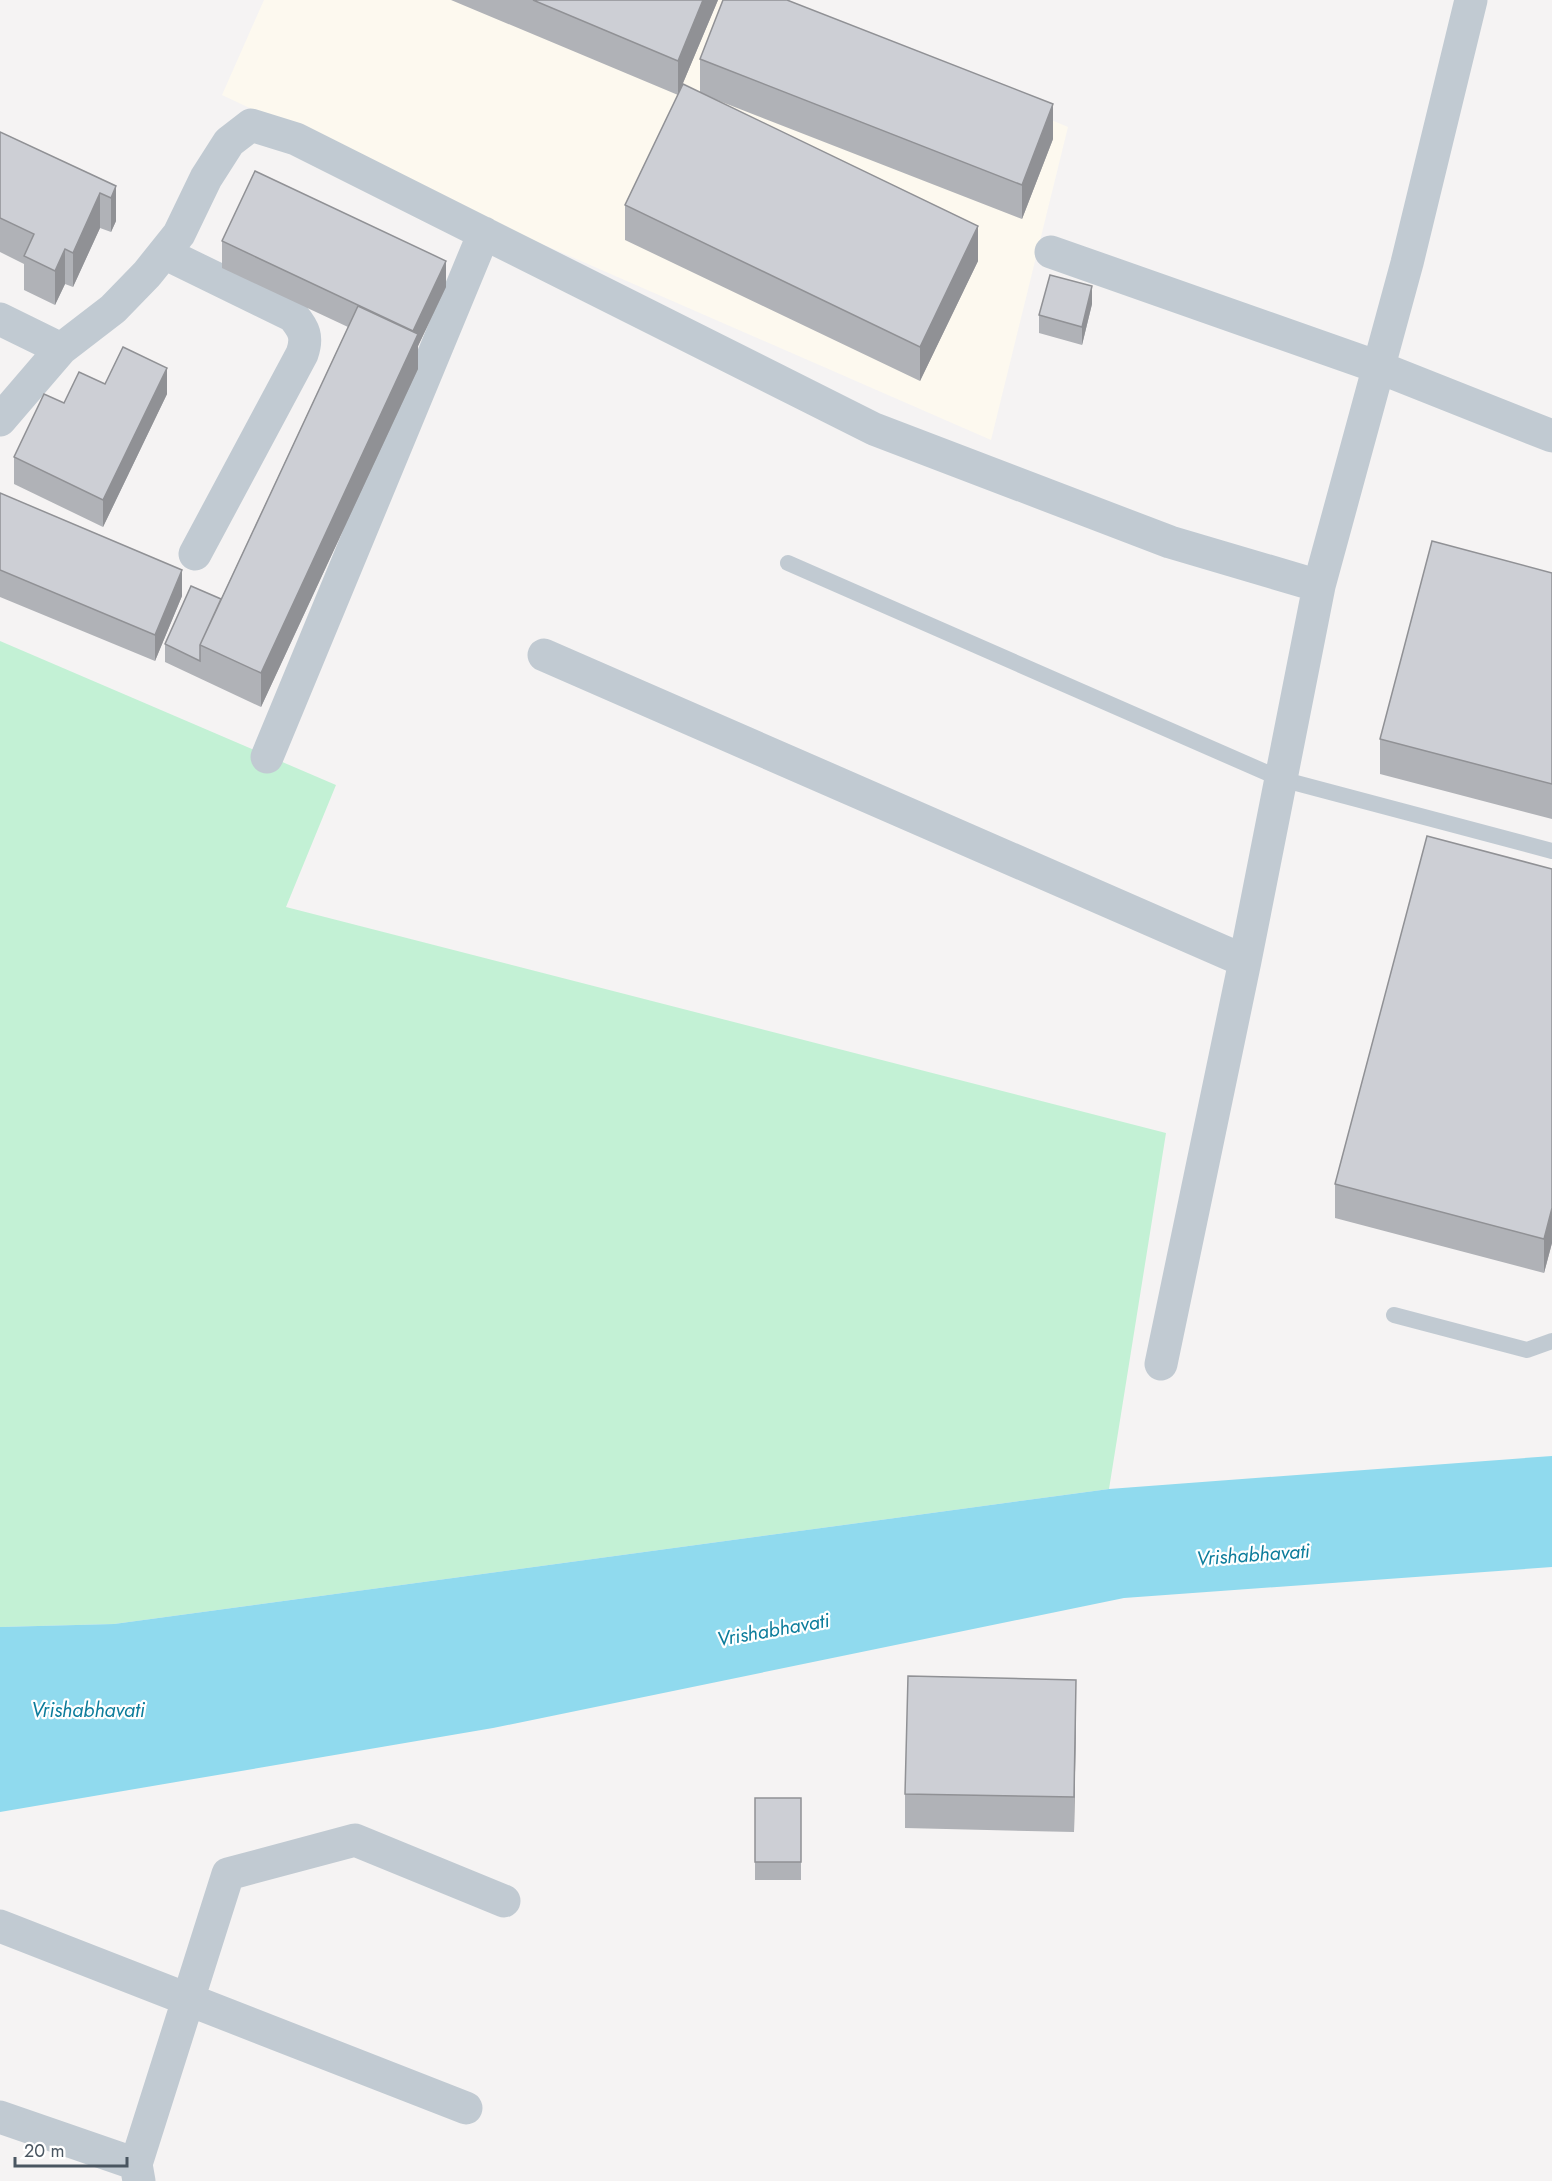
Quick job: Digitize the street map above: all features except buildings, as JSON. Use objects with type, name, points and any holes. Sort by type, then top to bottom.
[{"type":"street","points":[[1161,1364],[1245,962],[1319,586],[1407,263],[1471,0]]},
{"type":"street","points":[[0,420],[61,349],[113,309],[164,253],[179,234],[206,178],[229,142],[251,125],[296,139],[874,429],[1170,542],[1319,586]]},
{"type":"street","points":[[267,757],[484,233]]},
{"type":"street","points":[[1052,252],[1378,368],[1552,436]]},
{"type":"street","points":[[164,253],[293,316],[303,328],[306,341],[302,354],[195,554]]},
{"type":"street","points":[[0,319],[61,349]]},
{"type":"street","points":[[543,655],[1245,962]]},
{"type":"street","points":[[0,2117],[137,2173],[188,1999],[228,1874],[355,1840],[504,1901]]},
{"type":"street","points":[[0,1926],[466,2108]]},
{"type":"lane","points":[[788,563],[1281,779],[1552,851]]},
{"type":"lane","points":[[1394,1315],[1527,1350],[1552,1341]]},
{"type":"shaded area","points":[[264,0],[767,0],[1068,127],[991,440],[487,220],[222,95]]},
{"type":"green space","points":[[0,641],[336,785],[286,907],[1166,1133],[1109,1489],[114,1624],[0,1627]]},
{"type":"water","name":"Vrishabhavati","points":[[1552,1456],[1552,1567],[1124,1598],[493,1728],[0,1812],[0,1627],[114,1624],[1109,1489]]}]
